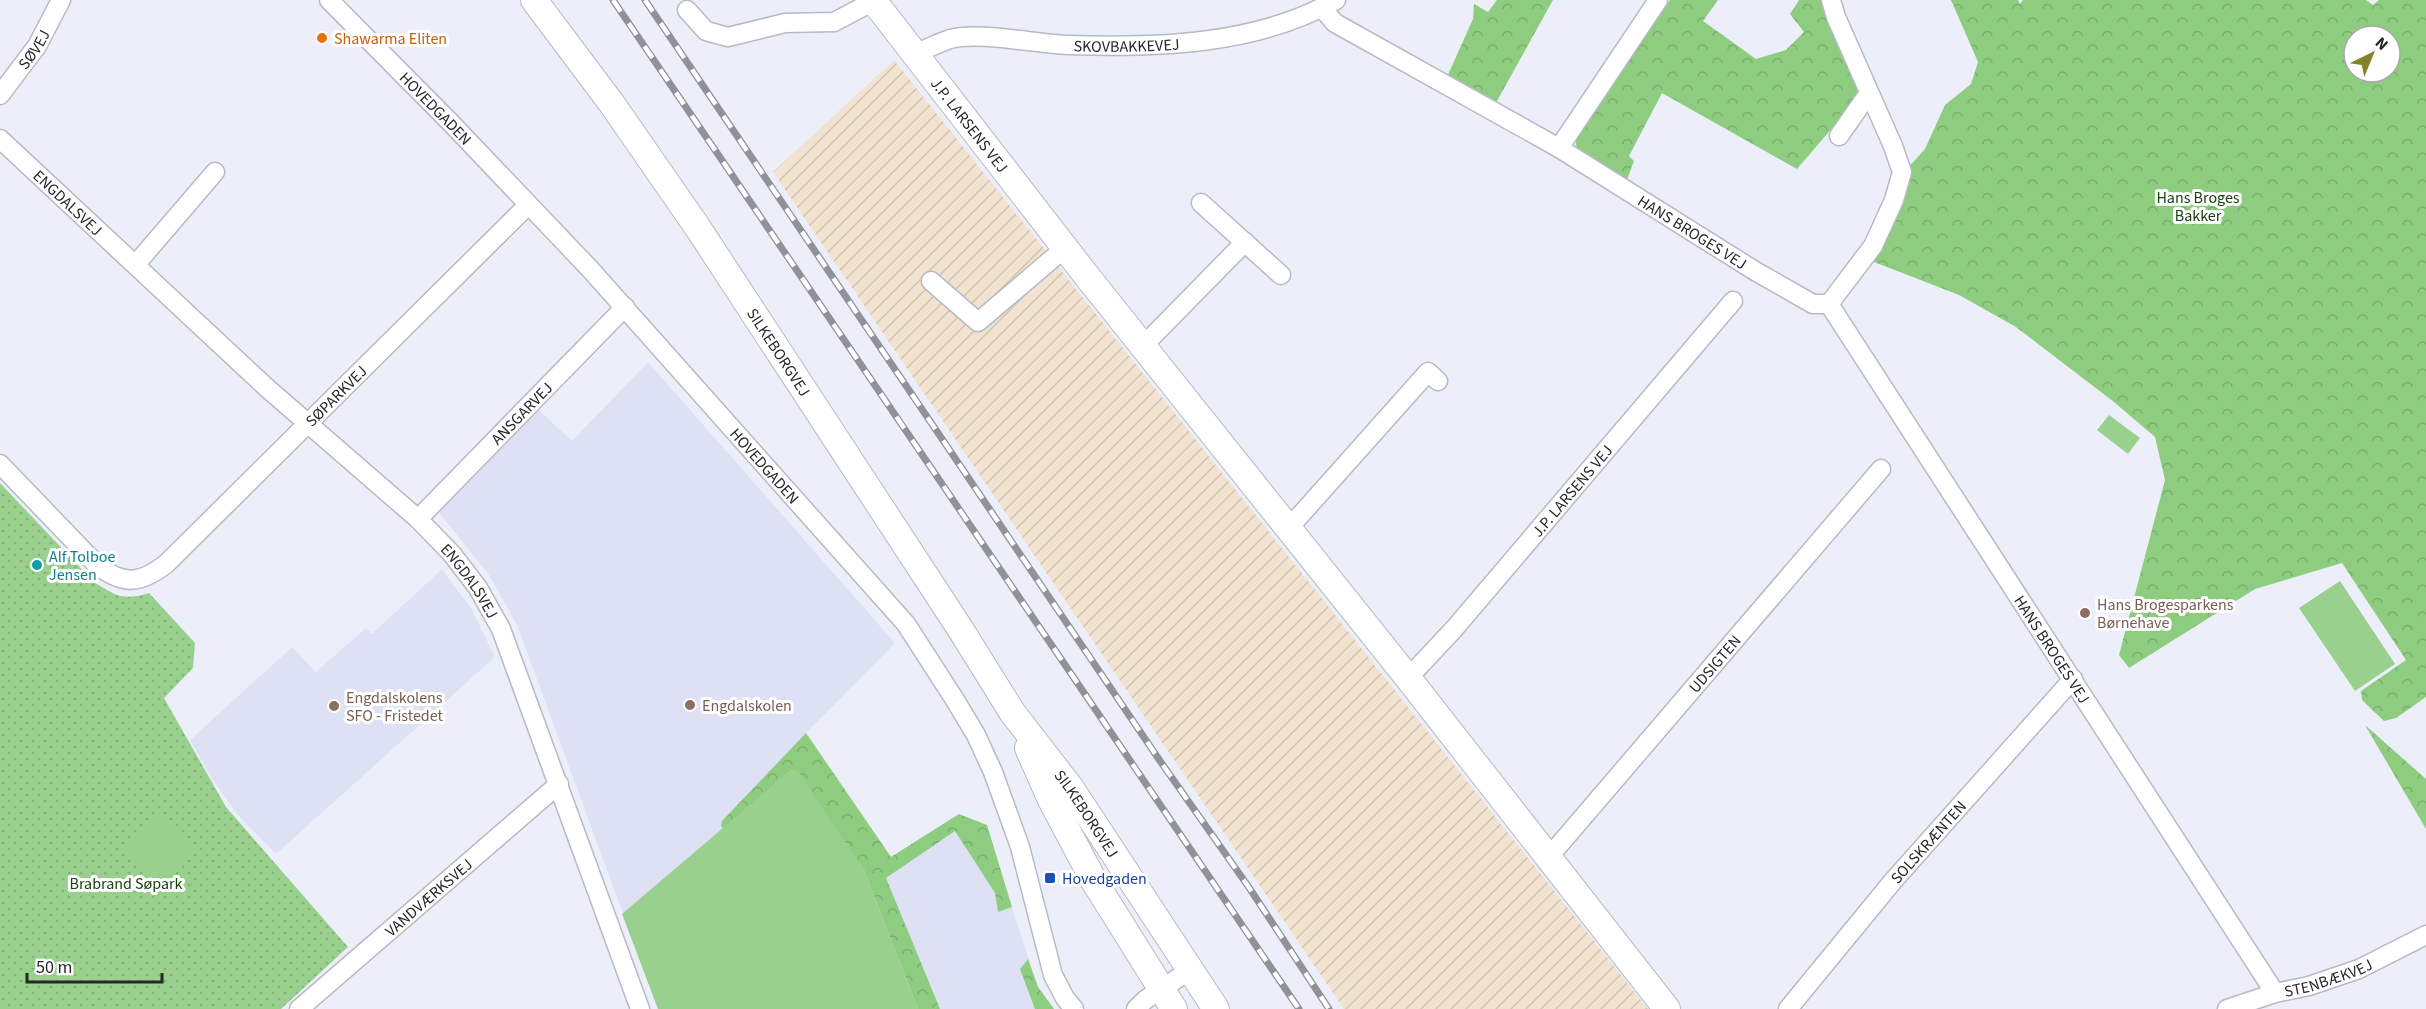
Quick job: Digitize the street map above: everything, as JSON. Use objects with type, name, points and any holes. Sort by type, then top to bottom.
[{"type":"main road","name":"SILKEBORGVEJ","points":[[534,0],[612,104],[698,228],[935,590],[1012,712],[1070,787],[1216,1009]]},
{"type":"main road","name":"J.P. LARSENS VEJ","points":[[874,1],[1065,248],[1408,678],[1667,1009]]},
{"type":"main road","name":"SILKEBORGVEJ","points":[[1012,712],[1051,800],[1094,881],[1168,999]]},
{"type":"street","name":"SØVEJ","points":[[0,95],[37,46],[61,0]]},
{"type":"street","name":"HOVEDGADEN","points":[[329,0],[451,123],[625,308],[906,624],[956,700],[993,772],[1020,847],[1053,975],[1065,998],[1074,1009]]},
{"type":"street","points":[[1558,148],[1658,0]]},
{"type":"street","points":[[1829,304],[1873,246],[1894,200],[1902,172],[1893,146],[1836,17],[1831,0]]},
{"type":"street","points":[[687,10],[706,31],[728,37],[785,23],[834,22],[874,1]]},
{"type":"street","name":"HANS BROGES VEJ","points":[[1329,4],[1335,23],[1558,148],[1774,282],[1814,304],[1829,304],[2275,993]]},
{"type":"street","name":"SKOVBAKKEVEJ","points":[[916,53],[951,39],[970,36],[1066,45],[1124,45],[1208,40],[1287,22],[1329,4]]},
{"type":"street","points":[[1839,136],[1869,93]]},
{"type":"street","name":"ENGDALSVEJ","points":[[0,139],[307,422],[418,519],[452,554],[478,588],[501,629],[640,1009]]},
{"type":"street","points":[[135,264],[215,172]]},
{"type":"street","points":[[1201,203],[1281,275]]},
{"type":"street","name":"SØPARKVEJ","points":[[0,464],[98,566],[110,575],[126,580],[151,575],[166,564],[528,205]]},
{"type":"street","points":[[1143,346],[1245,242]]},
{"type":"street","points":[[931,280],[978,322],[1065,248]]},
{"type":"street","name":"J.P. LARSENS VEJ","points":[[1408,678],[1455,629],[1733,301]]},
{"type":"street","name":"ANSGARVEJ","points":[[418,519],[625,308]]},
{"type":"street","points":[[1288,529],[1428,372],[1438,381]]},
{"type":"street","name":"UDSIGTEN","points":[[1548,858],[1881,469]]},
{"type":"street","name":"SOLSKRÆNTEN","points":[[1788,1009],[1893,881],[2073,679]]},
{"type":"street","name":"VANDVÆRKSVEJ","points":[[298,1009],[559,784]]},
{"type":"street","name":"STENBÆKVEJ","points":[[2227,1009],[2359,969],[2426,935]]},
{"type":"street","points":[[1136,1009],[1168,999],[1190,970]]},
{"type":"shaded area","points":[[894,60],[1648,1009],[1344,1009],[773,172]]},
{"type":"shaded area","name":"Engdalskolen","points":[[648,362],[895,643],[806,733],[891,857],[959,814],[1006,890],[1038,987],[1054,1009],[658,1009],[517,625],[489,575],[429,500],[529,401],[572,441]]},
{"type":"shaded area","name":"Engdalskolens SFO - Fristedet","points":[[442,569],[472,610],[495,657],[276,854],[238,815],[212,779],[190,740],[292,647],[316,672],[366,628],[372,634]]},
{"type":"green space","points":[[1497,0],[1553,0],[1497,101],[1447,77],[1473,19],[1474,4],[1488,12]]},
{"type":"green space","points":[[1670,0],[1718,0],[1703,21],[1756,59],[1786,50],[1804,32],[1790,14],[1799,0],[1828,0],[1863,92],[1797,169],[1662,93],[1629,156],[1634,161],[1626,182],[1577,150],[1575,136]]},
{"type":"green space","name":"Hans Broges Bakker","points":[[1951,0],[2018,0],[2020,4],[2023,0],[2366,0],[2373,5],[2379,0],[2426,0],[2426,697],[2396,718],[2384,721],[2362,700],[2361,691],[2406,660],[2342,563],[2255,589],[2129,668],[2119,655],[2165,480],[2155,437],[2114,402],[2016,327],[1959,295],[1869,260],[1906,170],[1925,149],[1945,105],[1971,84],[1978,62]]},
{"type":"green space","points":[[2109,415],[2140,438],[2128,454],[2097,430]]},
{"type":"green space","name":"Brabrand Søpark","points":[[0,483],[95,583],[120,596],[133,597],[149,593],[195,643],[193,668],[164,698],[226,807],[348,947],[281,1009],[0,1009]]},
{"type":"green space","points":[[2340,581],[2395,664],[2355,691],[2299,608]]},
{"type":"green space","points":[[2365,725],[2426,779],[2426,829]]},
{"type":"green space","points":[[806,733],[891,857],[959,814],[987,825],[1012,907],[998,912],[995,893],[955,831],[886,878],[940,1009],[918,1009],[864,870],[791,770],[723,829],[721,825],[722,821]]},
{"type":"green space","points":[[791,770],[798,771],[864,870],[918,1009],[658,1009],[622,914]]},
{"type":"green space","points":[[158,816],[196,851],[164,886],[126,850]]},
{"type":"green space","points":[[1028,959],[1038,987],[1054,1009],[1035,1009],[1020,969]]},
{"type":"railway","points":[[613,0],[1299,1009]]},
{"type":"railway","points":[[645,0],[1158,758],[1248,886],[1329,1009]]},
{"type":"place","name":"Shawarma Eliten","points":[[322,38]]},
{"type":"place","name":"Alf Tolboe Jensen","points":[[37,565]]},
{"type":"place","name":"Hans Brogesparkens Børnehave","points":[[2085,613]]},
{"type":"place","name":"Engdalskolen","points":[[690,705]]},
{"type":"place","name":"Engdalskolens SFO - Fristedet","points":[[334,706]]},
{"type":"place","name":"Hovedgaden","points":[[1050,878]]}]
